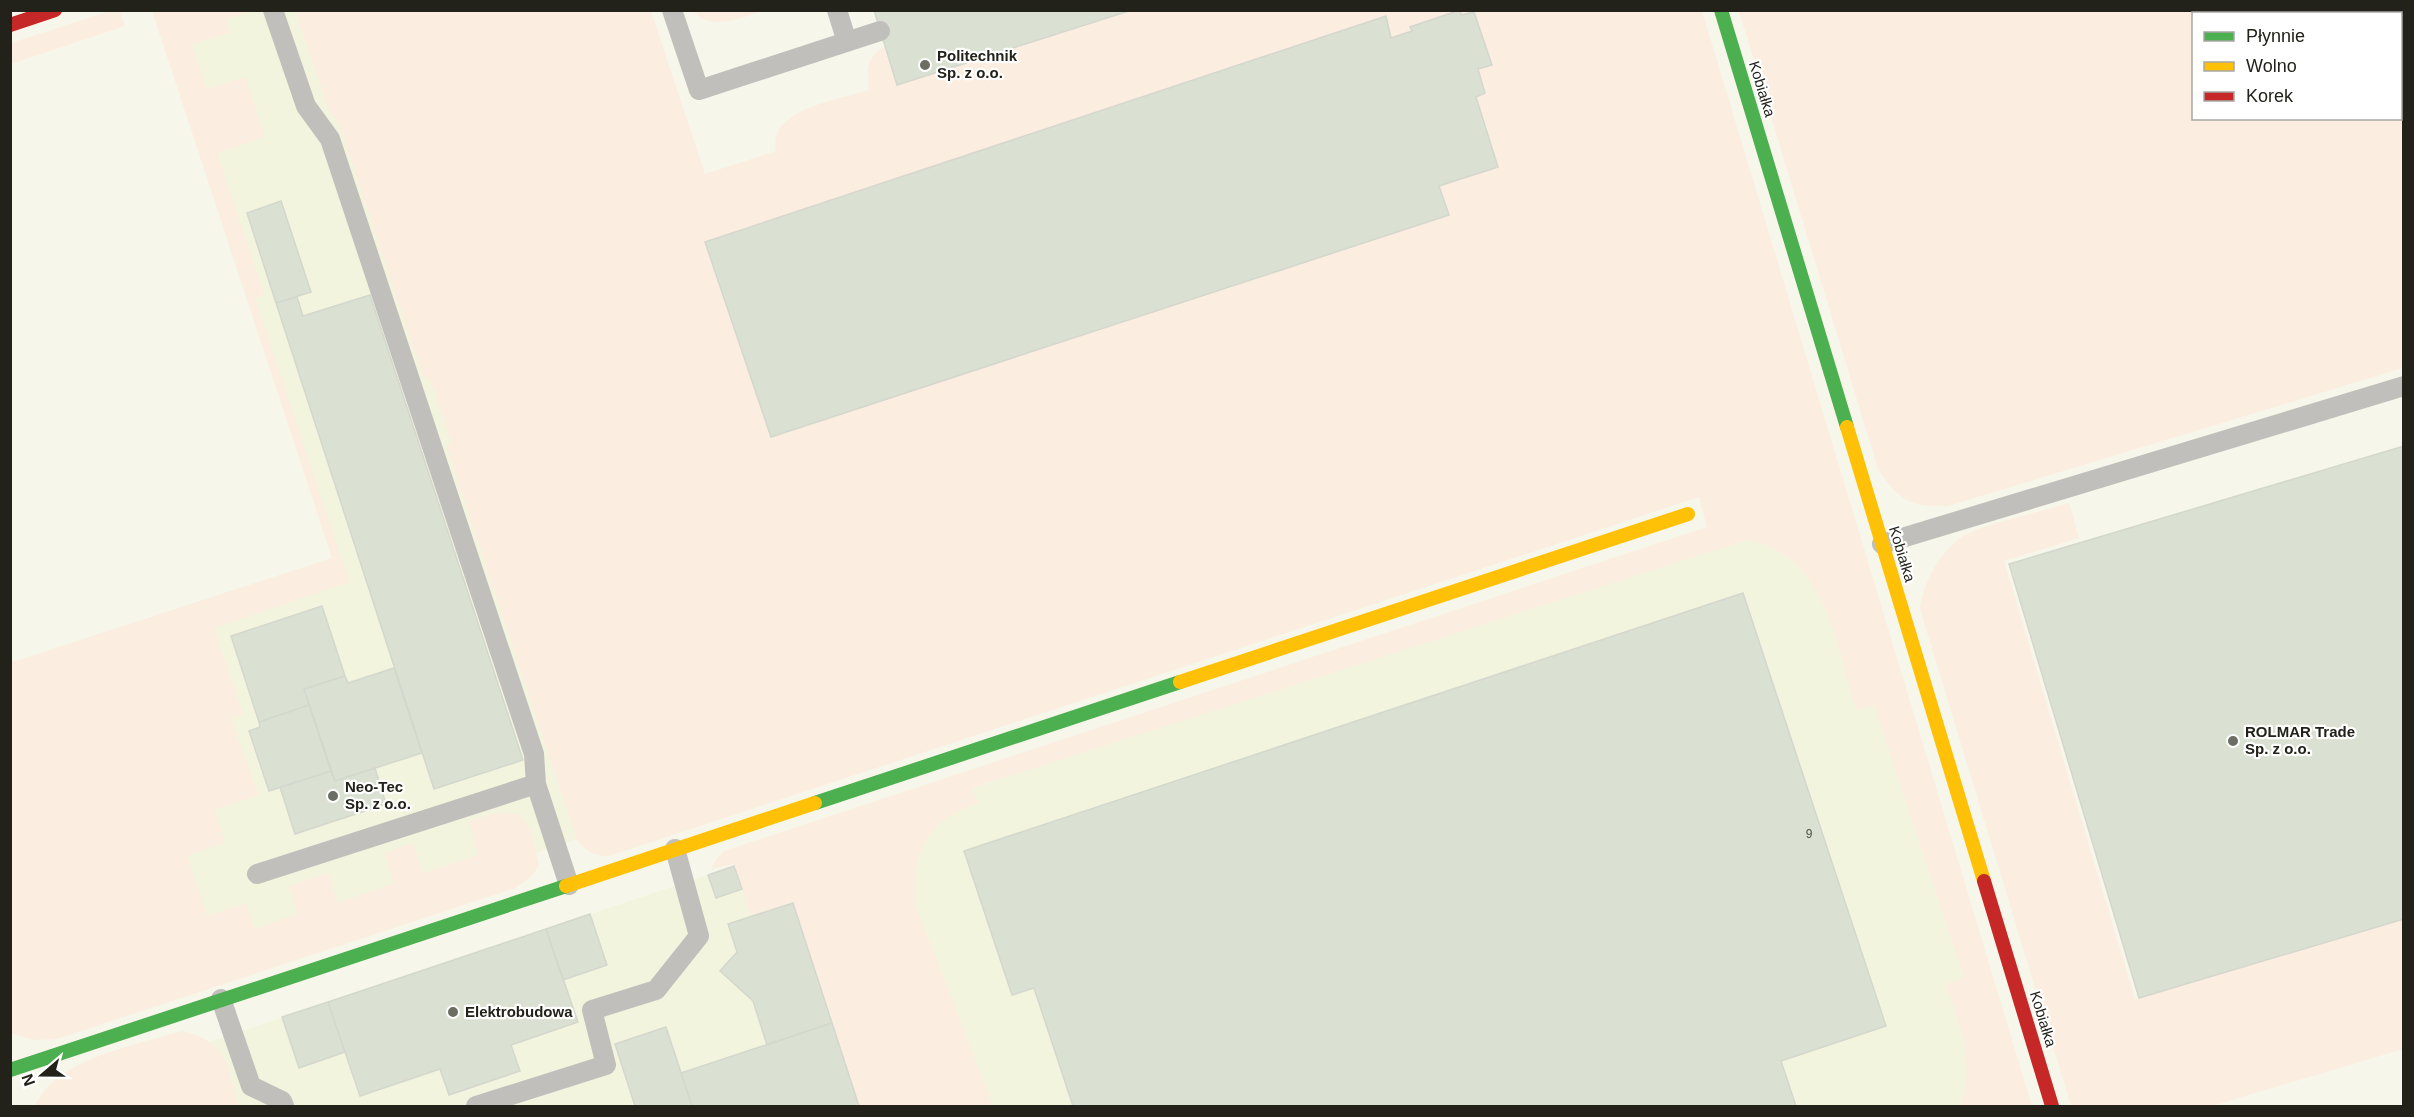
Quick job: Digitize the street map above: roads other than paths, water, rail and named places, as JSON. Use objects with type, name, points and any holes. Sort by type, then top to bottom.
[{"type":"street","points":[[10,25],[55,10]]},
{"type":"street","name":"Kobiałka","points":[[1721,10],[2052,1107]]},
{"type":"street","points":[[10,1070],[1688,514]]},
{"type":"lane","points":[[273,10],[306,106],[330,139],[534,754],[536,784],[569,885]]},
{"type":"lane","points":[[672,10],[699,90],[880,31]]},
{"type":"lane","points":[[837,10],[847,42]]},
{"type":"lane","points":[[1882,544],[2403,386]]},
{"type":"lane","points":[[257,874],[536,784]]},
{"type":"lane","points":[[477,1107],[606,1065],[592,1010],[656,990],[699,936],[675,849]]},
{"type":"lane","points":[[221,999],[251,1086],[282,1101],[284,1107]]},
{"type":"place","name":"Politechnik Sp. z o.o.","points":[[925,65]]},
{"type":"place","name":"ROLMAR Trade Sp. z o.o.","points":[[2233,741]]},
{"type":"place","name":"Neo-Tec Sp. z o.o.","points":[[333,796]]},
{"type":"place","name":"Elektrobudowa","points":[[453,1012]]}]
